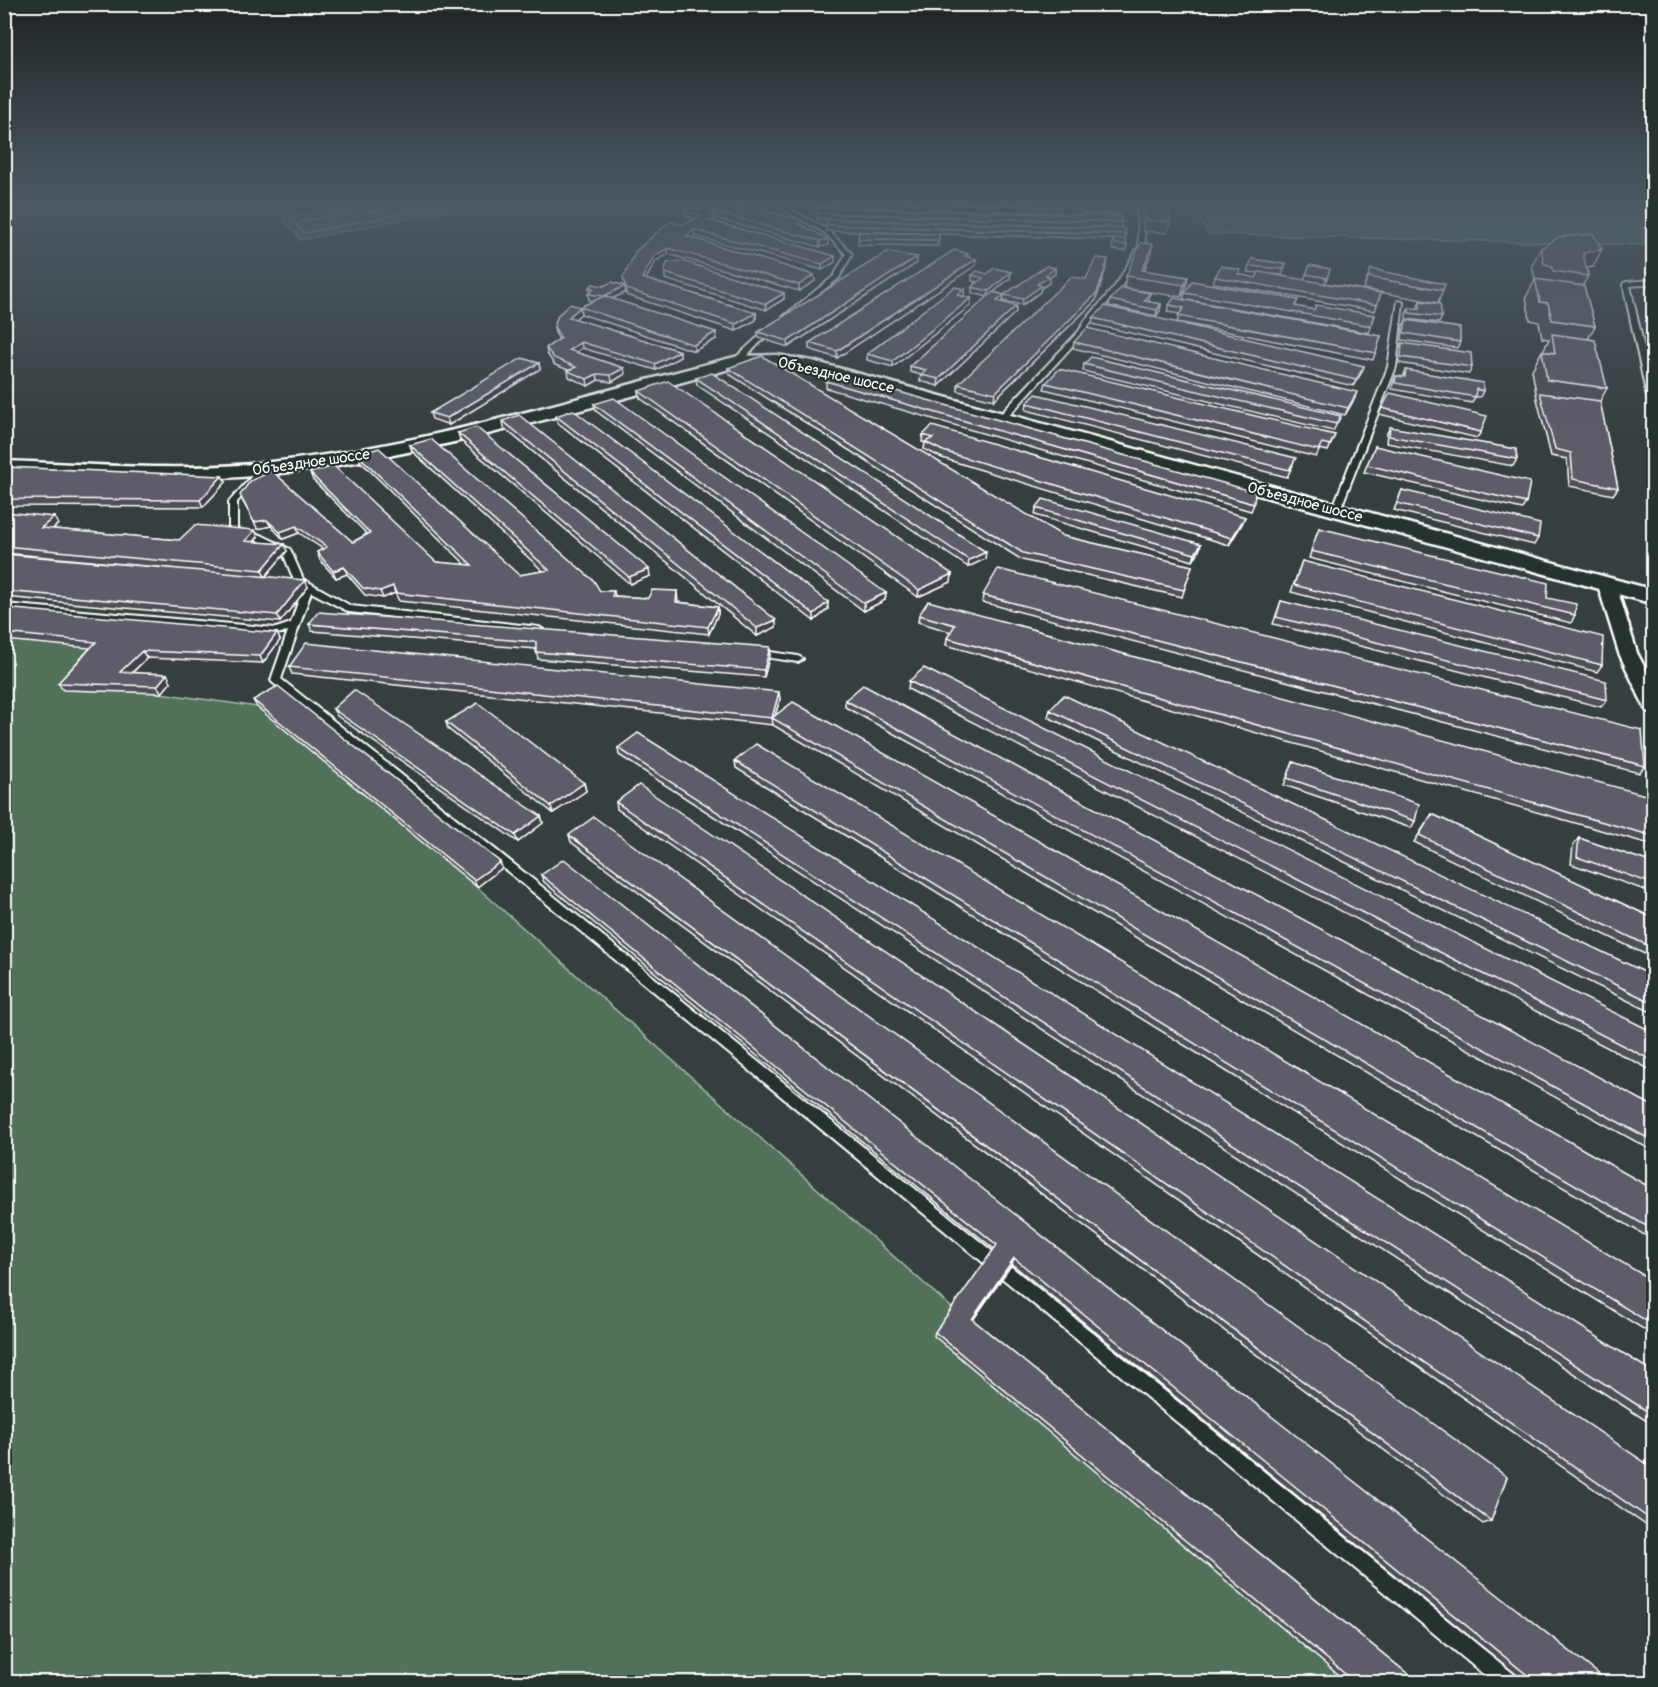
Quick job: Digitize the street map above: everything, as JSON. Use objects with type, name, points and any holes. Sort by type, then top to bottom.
[{"type":"street","name":"Объездное шоссе","points":[[4,467],[219,473],[348,459],[448,438],[736,362],[758,359],[806,365],[1653,597]]},
{"type":"street","points":[[1607,585],[1628,653],[1653,706]]},
{"type":"lane","points":[[736,362],[759,339],[832,281]]},
{"type":"lane","points":[[1002,418],[1082,332],[1087,322],[1122,281]]},
{"type":"lane","points":[[1653,282],[1626,284],[1653,411]]},
{"type":"lane","points":[[1336,510],[1392,367],[1400,302]]},
{"type":"lane","points":[[263,469],[232,502],[233,531],[258,537],[287,551],[299,580],[308,587],[349,609],[549,631]]},
{"type":"lane","points":[[285,585],[308,587]]},
{"type":"lane","points":[[308,587],[276,680],[521,876],[1508,1683]]},
{"type":"lane","points":[[4,607],[277,631],[295,625]]},
{"type":"lane","points":[[747,652],[798,659]]},
{"type":"green space","points":[[4,633],[94,641],[132,689],[271,709],[477,887],[970,1324],[1410,1682],[5,1682]]},
{"type":"building","points":[[624,281],[651,281],[756,313],[736,324],[626,289]]},
{"type":"building","points":[[690,281],[745,281],[784,293],[766,304]]},
{"type":"building","points":[[784,281],[805,281],[799,285]]},
{"type":"building","points":[[841,281],[881,281],[788,341],[758,332]]},
{"type":"building","points":[[906,281],[943,281],[837,351],[809,343]]},
{"type":"building","points":[[980,281],[1001,281],[989,291],[972,287]]},
{"type":"building","points":[[1025,281],[1043,281],[1037,284],[1041,286],[1023,299],[1004,295]]},
{"type":"building","points":[[1067,281],[1101,281],[1097,293],[995,393],[958,384]]},
{"type":"building","points":[[1156,281],[1186,281],[1184,285]]},
{"type":"building","points":[[1192,281],[1298,300],[1295,306],[1314,310],[1316,305],[1375,315],[1371,326],[1185,293]]},
{"type":"building","points":[[1237,281],[1310,281],[1381,293],[1377,305]]},
{"type":"building","points":[[1390,281],[1429,281],[1445,284],[1443,290]]},
{"type":"building","points":[[1535,281],[1584,286],[1595,326],[1552,320],[1548,303],[1540,302]]},
{"type":"building","points":[[612,282],[625,286],[604,296],[588,294],[594,289],[589,287],[593,284],[603,286]]},
{"type":"building","points":[[954,287],[965,289],[957,295],[971,298],[893,361],[867,354]]},
{"type":"building","points":[[1121,288],[1150,293],[1144,301],[1161,304],[1157,310],[1110,300]]},
{"type":"building","points":[[993,292],[1004,295],[997,301],[1016,306],[939,379],[921,375],[926,370],[910,366]]},
{"type":"building","points":[[604,296],[716,332],[694,345],[580,307]]},
{"type":"building","points":[[1174,298],[1381,336],[1376,353],[1178,316],[1184,308],[1169,305]]},
{"type":"building","points":[[1420,301],[1440,304],[1442,317],[1409,313],[1409,308],[1420,309]]},
{"type":"building","points":[[570,304],[580,307],[569,317],[680,351],[655,364],[581,342],[569,350],[624,368],[611,375],[597,374],[587,379],[568,371],[576,367],[554,358],[546,348],[561,338],[554,327],[558,315]]},
{"type":"building","points":[[1105,306],[1364,366],[1356,380],[1093,318]]},
{"type":"building","points":[[1406,320],[1460,328],[1460,342],[1404,333]]},
{"type":"building","points":[[1087,328],[1357,392],[1348,408],[1074,342]]},
{"type":"building","points":[[1552,334],[1595,340],[1607,388],[1547,380],[1542,351],[1555,353]]},
{"type":"building","points":[[1402,343],[1471,353],[1472,367],[1401,357]]},
{"type":"building","points":[[762,356],[1063,536],[1192,566],[1184,590],[1023,553],[728,368]]},
{"type":"building","points":[[1091,357],[1341,416],[1336,424],[1084,364]]},
{"type":"building","points":[[522,358],[539,363],[447,418],[430,413]]},
{"type":"building","points":[[1059,369],[1335,435],[1330,445],[1322,443],[1318,450],[1046,383]]},
{"type":"building","points":[[1406,370],[1483,383],[1483,391],[1476,389],[1475,397],[1395,383],[1396,376],[1405,377]]},
{"type":"building","points":[[712,373],[986,552],[969,560],[696,378]]},
{"type":"building","points":[[835,374],[1255,492],[1254,504],[826,381]]},
{"type":"building","points":[[668,381],[952,574],[919,590],[639,391]]},
{"type":"building","points":[[1390,393],[1487,416],[1481,432],[1382,408]]},
{"type":"building","points":[[1540,393],[1600,401],[1618,488],[1573,479],[1571,453],[1555,449]]},
{"type":"building","points":[[1036,394],[1296,458],[1289,470],[1027,403]]},
{"type":"building","points":[[614,398],[886,593],[864,603],[594,404]]},
{"type":"building","points":[[573,410],[828,602],[814,614],[556,416]]},
{"type":"building","points":[[519,415],[776,620],[757,628],[503,421]]},
{"type":"building","points":[[932,426],[1245,517],[1232,538],[943,451],[925,442],[933,438],[923,435]]},
{"type":"building","points":[[476,427],[649,569],[629,577],[458,433]]},
{"type":"building","points":[[1390,427],[1516,449],[1517,459],[1389,436]]},
{"type":"building","points":[[431,439],[594,581],[600,591],[614,591],[612,596],[648,598],[652,590],[677,591],[676,602],[718,607],[708,627],[396,593],[393,586],[380,591],[363,588],[344,567],[333,571],[317,552],[327,547],[296,526],[280,532],[267,520],[254,522],[240,495],[250,481],[272,471],[353,542],[370,533],[310,473],[334,466],[436,562],[472,565],[358,455],[379,448],[519,575],[549,570],[410,445]]},
{"type":"building","points":[[1375,446],[1530,482],[1526,503],[1367,465]]},
{"type":"building","points":[[4,467],[222,476],[200,500],[4,499]]},
{"type":"building","points":[[1402,490],[1540,524],[1538,538],[1397,503]]},
{"type":"building","points":[[1043,499],[1201,544],[1195,554],[1036,508]]},
{"type":"building","points":[[6,512],[54,517],[41,528],[179,540],[195,525],[255,530],[245,541],[284,544],[262,570],[4,546],[4,514]]},
{"type":"building","points":[[1319,528],[1548,583],[1547,598],[1576,604],[1575,615],[1311,551]]},
{"type":"building","points":[[4,554],[305,580],[277,615],[4,591]]},
{"type":"building","points":[[1302,561],[1603,637],[1602,665],[1294,585]]},
{"type":"building","points":[[998,569],[1642,730],[1645,766],[983,595]]},
{"type":"building","points":[[928,601],[1653,797],[1653,836],[947,638],[955,625],[919,615]]},
{"type":"building","points":[[1281,601],[1606,681],[1607,700],[1276,617]]},
{"type":"building","points":[[4,608],[277,633],[260,656],[142,651],[120,672],[167,674],[157,686],[58,683],[96,642],[4,633]]},
{"type":"building","points":[[318,612],[770,647],[764,670],[536,652],[536,642],[309,624]]},
{"type":"building","points":[[306,643],[779,692],[772,718],[289,667]]},
{"type":"building","points":[[924,668],[1653,1032],[1653,1061],[909,681]]},
{"type":"building","points":[[863,685],[1653,1106],[1653,1141],[845,700]]},
{"type":"building","points":[[278,686],[500,862],[474,880],[253,700]]},
{"type":"building","points":[[354,690],[541,816],[515,835],[333,709]]},
{"type":"building","points":[[1064,695],[1653,976],[1653,1003],[1050,710]]},
{"type":"building","points":[[793,702],[1653,1189],[1653,1230],[772,718]]},
{"type":"building","points":[[478,703],[584,783],[551,806],[446,722]]},
{"type":"building","points":[[638,733],[1653,1372],[1653,1415],[618,748]]},
{"type":"building","points":[[756,744],[1653,1281],[1653,1325],[735,761]]},
{"type":"building","points":[[1293,762],[1419,804],[1415,821],[1287,778]]},
{"type":"building","points":[[639,785],[1653,1468],[1653,1521],[616,802]]},
{"type":"building","points":[[1432,814],[1653,918],[1653,948],[1419,835]]},
{"type":"building","points":[[594,817],[1507,1477],[1491,1521],[569,835]]},
{"type":"building","points":[[1579,838],[1653,863],[1653,884],[1577,857]]},
{"type":"building","points":[[564,859],[1610,1683],[1537,1683],[1014,1258],[972,1319],[1419,1683],[1356,1683],[935,1332],[997,1245],[541,875]]}]
